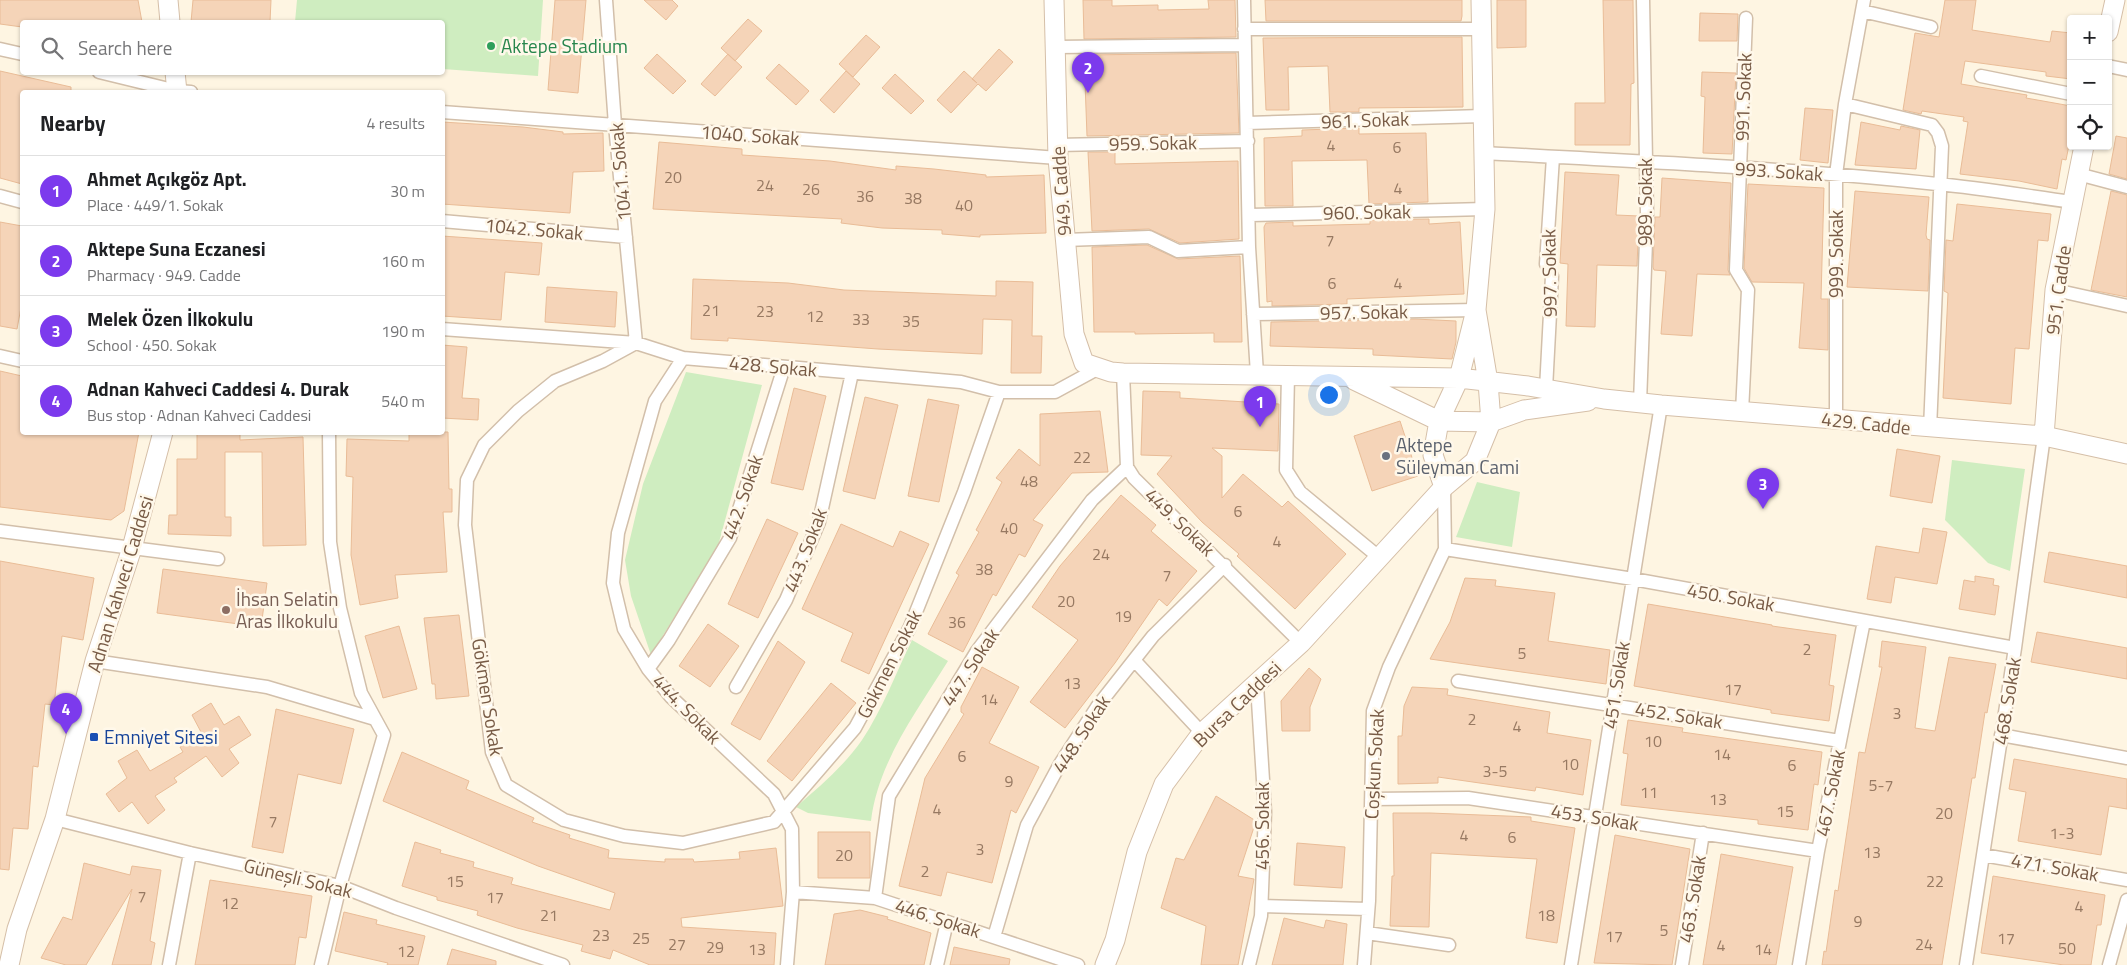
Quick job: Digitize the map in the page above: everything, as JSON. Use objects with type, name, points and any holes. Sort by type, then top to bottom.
[{"type":"street","points":[[168,0],[170,20]]},
{"type":"street","name":"1041. Sokak","points":[[606,0],[615,124],[636,343]]},
{"type":"street","name":"949. Cadde","points":[[1054,0],[1058,152],[1074,334],[1084,363],[1099,368]]},
{"type":"street","points":[[1244,0],[1250,215],[1249,248],[1257,374]]},
{"type":"street","points":[[1444,487],[1433,455],[1439,421],[1459,378],[1476,310],[1485,209],[1481,0]]},
{"type":"street","name":"989. Sokak","points":[[1640,403],[1647,214],[1643,0]]},
{"type":"street","points":[[2112,15],[2115,0]]},
{"type":"street","points":[[1863,6],[1931,27]]},
{"type":"street","name":"999. Sokak","points":[[1836,419],[1836,175],[1845,104],[1863,6]]},
{"type":"street","name":"991. Sokak","points":[[1742,412],[1748,290],[1736,270],[1746,18]]},
{"type":"street","points":[[1244,29],[1481,29]]},
{"type":"street","points":[[1054,47],[1245,45]]},
{"type":"street","points":[[0,49],[20,54]]},
{"type":"street","points":[[2112,67],[2127,70]]},
{"type":"street","points":[[111,75],[174,90]]},
{"type":"street","points":[[176,75],[181,90]]},
{"type":"street","points":[[1981,76],[2067,93]]},
{"type":"street","points":[[1845,104],[1932,125],[1938,133],[1942,146],[1930,429]]},
{"type":"street","name":"1040. Sokak","points":[[445,112],[1058,152]]},
{"type":"street","name":"961. Sokak","points":[[1247,123],[1483,116]]},
{"type":"street","name":"959. Sokak","points":[[1058,152],[1248,141]]},
{"type":"street","name":"951. Cadde","points":[[2044,436],[2055,290],[2083,150]]},
{"type":"street","name":"993. Sokak","points":[[1484,153],[1836,175],[1939,184],[2072,202]]},
{"type":"street","name":"997. Sokak","points":[[1546,389],[1552,276],[1546,264],[1553,156]]},
{"type":"street","points":[[2078,174],[2127,187]]},
{"type":"street","points":[[0,196],[20,201]]},
{"type":"street","name":"960. Sokak","points":[[1250,215],[1485,209]]},
{"type":"street","name":"1042. Sokak","points":[[445,221],[626,236]]},
{"type":"street","points":[[1065,240],[1149,237],[1178,251],[1249,248]]},
{"type":"street","points":[[2055,290],[2127,306]]},
{"type":"street","points":[[1476,310],[1488,382],[1491,422]]},
{"type":"street","name":"957. Sokak","points":[[1253,314],[1476,310]]},
{"type":"street","name":"428. Sokak","points":[[445,329],[636,343],[683,358],[961,382],[999,392],[1055,392],[1099,368]]},
{"type":"street","name":"Gökmen Sokak","points":[[636,343],[603,361],[555,381],[518,411],[484,445],[467,480],[464,525],[492,752],[506,786],[564,820],[624,836],[683,843],[774,822],[784,813],[855,728],[910,627],[964,492],[999,392]]},
{"type":"street","points":[[0,356],[20,361]]},
{"type":"street","name":"444. Sokak","points":[[683,358],[655,401],[618,533],[614,583],[624,629],[648,669],[671,698],[774,794],[792,829],[793,892],[787,965]]},
{"type":"street","name":"442. Sokak","points":[[648,669],[669,640],[730,538],[784,367]]},
{"type":"street","points":[[1099,368],[1123,373],[1459,378],[1546,389],[1604,399]]},
{"type":"street","name":"443. Sokak","points":[[736,687],[786,600],[819,522],[852,373]]},
{"type":"street","points":[[1123,373],[1127,467]]},
{"type":"street","points":[[1288,375],[1286,470],[1300,492],[1380,558]]},
{"type":"street","points":[[1348,377],[1439,421],[1491,422],[1524,410],[1604,399]]},
{"type":"street","name":"429. Cadde","points":[[1604,399],[1930,429],[2044,436],[2127,454]]},
{"type":"street","name":"451. Sokak","points":[[1571,965],[1661,405]]},
{"type":"street","name":"Bursa Caddesi","points":[[1105,965],[1115,940],[1137,852],[1164,784],[1202,733],[1257,685],[1301,642],[1444,487],[1475,461],[1491,422]]},
{"type":"street","name":"Adnan Kahveci Caddesi","points":[[9,965],[17,929],[55,818],[95,662],[132,548],[162,435]]},
{"type":"street","points":[[321,965],[340,886],[384,735],[360,693],[340,608],[330,542],[329,435]]},
{"type":"street","name":"468. Sokak","points":[[1966,965],[2015,648],[2044,436]]},
{"type":"street","name":"449. Sokak","points":[[1127,467],[1134,478],[1225,565],[1301,642]]},
{"type":"street","name":"447. Sokak","points":[[875,898],[889,796],[977,651],[1092,500],[1127,467]]},
{"type":"street","name":"Coşkun Sokak","points":[[1364,965],[1368,909],[1373,711],[1390,666],[1446,549],[1444,487]]},
{"type":"street","points":[[0,531],[218,559]]},
{"type":"street","name":"450. Sokak","points":[[1446,549],[1633,579],[2015,648]]},
{"type":"street","name":"448. Sokak","points":[[994,937],[1027,825],[1060,764],[1097,707],[1153,636],[1225,565]]},
{"type":"street","name":"467. Sokak","points":[[1799,965],[1818,851],[1864,621]]},
{"type":"street","points":[[1134,660],[1202,733]]},
{"type":"street","points":[[95,662],[266,687],[375,719]]},
{"type":"street","name":"452. Sokak","points":[[1458,681],[1840,741]]},
{"type":"street","name":"456. Sokak","points":[[1249,965],[1262,916],[1265,812],[1257,685]]},
{"type":"street","points":[[2001,735],[2127,758]]},
{"type":"street","name":"453. Sokak","points":[[1371,799],[1468,798],[1818,851]]},
{"type":"street","name":"Güneşli Sokak","points":[[55,818],[190,854],[340,886],[396,908],[563,965]]},
{"type":"street","name":"463. Sokak","points":[[1682,965],[1703,834]]},
{"type":"street","points":[[169,965],[190,854]]},
{"type":"street","name":"471. Sokak","points":[[1983,855],[2127,880]]},
{"type":"street","name":"446. Sokak","points":[[793,892],[875,898],[1078,965]]},
{"type":"street","points":[[2109,965],[2127,900]]},
{"type":"street","points":[[1262,906],[1368,909]]},
{"type":"street","points":[[937,965],[947,922]]},
{"type":"street","points":[[1366,933],[1449,945]]},
{"type":"green space","name":"Aktepe Stadium","points":[[297,0],[543,0],[538,76],[445,69],[445,20],[295,20]]},
{"type":"green space","points":[[686,372],[762,385],[718,546],[651,655],[631,596],[625,560],[643,484]]},
{"type":"green space","points":[[1952,460],[2025,469],[2010,571],[1988,563],[1945,520]]},
{"type":"green space","points":[[1477,482],[1520,492],[1512,547],[1456,537]]},
{"type":"green space","points":[[912,640],[948,661],[900,738],[890,758],[875,799],[871,821],[808,813],[796,807],[839,767],[862,740],[882,704]]},
{"type":"building","points":[[0,0],[138,0],[142,20],[20,20],[20,27],[0,24]]},
{"type":"building","points":[[193,0],[271,0],[270,20],[191,20]]},
{"type":"building","points":[[555,0],[586,0],[578,93],[548,90]]},
{"type":"building","points":[[644,0],[672,0],[678,6],[666,20]]},
{"type":"building","points":[[1083,0],[1112,0],[1112,6],[1158,5],[1158,10],[1209,9],[1208,0],[1235,0],[1236,37],[1084,39]]},
{"type":"building","points":[[1265,0],[1462,0],[1462,16],[1461,21],[1266,21]]},
{"type":"building","points":[[1497,0],[1526,0],[1526,47],[1497,48]]},
{"type":"building","points":[[1603,0],[1633,0],[1634,83],[1631,84],[1630,145],[1575,145],[1575,103],[1605,103]]},
{"type":"building","points":[[1945,0],[1976,0],[1972,30],[2050,42],[2052,31],[2067,33],[2067,79],[2046,76],[2046,72],[1965,61],[1961,84],[2027,95],[2026,98],[2067,105],[2068,150],[2066,160],[2062,159],[2057,189],[2019,181],[1960,174],[1968,122],[1963,121],[1964,117],[1922,111],[1921,114],[1903,110],[1915,33],[1939,37]]},
{"type":"building","points":[[1700,13],[1738,14],[1737,41],[1699,41]]},
{"type":"building","points":[[748,19],[762,31],[735,61],[721,48]]},
{"type":"building","points":[[866,35],[880,47],[853,77],[839,64]]},
{"type":"building","points":[[1462,37],[1463,107],[1359,108],[1359,112],[1330,112],[1328,66],[1288,67],[1289,110],[1266,110],[1263,38]]},
{"type":"building","points":[[999,49],[1013,62],[986,91],[978,84],[951,113],[937,100],[964,71],[972,79]]},
{"type":"building","points":[[1236,53],[1239,133],[1087,136],[1084,55]]},
{"type":"building","points":[[657,54],[686,81],[673,94],[644,68]]},
{"type":"building","points":[[728,54],[742,67],[715,96],[701,84]]},
{"type":"building","points":[[779,64],[809,91],[796,105],[766,78]]},
{"type":"building","points":[[0,71],[71,87],[71,90],[20,90],[20,183],[0,178]]},
{"type":"building","points":[[846,71],[860,84],[834,113],[820,100]]},
{"type":"building","points":[[1702,72],[1736,73],[1732,154],[1703,153],[1705,97],[1701,96]]},
{"type":"building","points":[[895,74],[924,101],[911,114],[882,88]]},
{"type":"building","points":[[1805,108],[1833,110],[1828,163],[1800,160]]},
{"type":"building","points":[[445,122],[523,127],[563,132],[563,134],[603,133],[604,171],[573,172],[570,213],[445,204]]},
{"type":"building","points":[[1861,122],[1900,130],[1901,126],[1920,130],[1916,169],[1855,165]]},
{"type":"building","points":[[1359,128],[1359,134],[1426,133],[1428,202],[1369,204],[1367,160],[1292,161],[1293,206],[1265,206],[1264,138],[1302,136],[1302,130]]},
{"type":"building","points":[[2116,136],[2127,138],[2127,179],[2109,174]]},
{"type":"building","points":[[659,142],[742,149],[742,155],[830,161],[896,170],[896,166],[986,175],[986,177],[1044,175],[1046,233],[980,235],[980,237],[942,234],[942,230],[882,228],[841,223],[842,219],[653,209]]},
{"type":"building","points":[[1088,152],[1115,152],[1115,164],[1238,161],[1239,239],[1180,243],[1149,229],[1092,231]]},
{"type":"building","points":[[1565,172],[1619,175],[1616,215],[1639,216],[1637,266],[1597,265],[1595,327],[1566,326],[1568,264],[1560,263]]},
{"type":"building","points":[[1662,178],[1731,183],[1728,270],[1730,275],[1697,274],[1692,336],[1661,334],[1666,271],[1654,270],[1653,267],[1655,217],[1660,217]]},
{"type":"building","points":[[1748,184],[1824,188],[1821,299],[1828,299],[1828,350],[1799,348],[1804,283],[1752,282],[1744,268]]},
{"type":"building","points":[[1855,191],[1929,197],[1926,235],[1927,239],[1930,240],[1928,291],[1847,287]]},
{"type":"building","points":[[2111,191],[2127,195],[2127,297],[2091,290]]},
{"type":"building","points":[[1957,204],[2051,214],[2048,241],[2038,240],[2029,349],[2015,348],[2011,404],[1943,398],[1948,293],[1944,291],[1946,240],[1953,241]]},
{"type":"building","points":[[1429,219],[1429,224],[1460,222],[1464,294],[1347,299],[1347,304],[1272,306],[1272,301],[1267,302],[1264,227],[1266,223],[1293,222],[1293,226],[1370,224],[1370,220]]},
{"type":"building","points":[[0,222],[20,226],[20,313],[17,329],[0,326]]},
{"type":"building","points":[[445,236],[542,243],[539,275],[505,272],[501,320],[445,316]]},
{"type":"building","points":[[1147,245],[1178,259],[1240,256],[1242,342],[1214,342],[1214,333],[1135,334],[1135,332],[1094,332],[1092,247]]},
{"type":"building","points":[[693,279],[788,283],[844,290],[996,296],[996,281],[1033,282],[1032,336],[1042,336],[1041,373],[1011,373],[1012,320],[983,319],[982,354],[878,349],[728,338],[728,341],[691,339]]},
{"type":"building","points":[[547,287],[617,292],[615,327],[545,322]]},
{"type":"building","points":[[1415,319],[1456,321],[1456,342],[1452,359],[1373,355],[1373,349],[1270,346],[1271,322]]},
{"type":"building","points":[[445,345],[467,347],[462,398],[479,399],[478,420],[445,418]]},
{"type":"building","points":[[0,371],[20,376],[20,435],[138,435],[124,511],[111,520],[0,507]]},
{"type":"building","points":[[794,388],[826,396],[803,490],[771,483]]},
{"type":"building","points":[[1143,391],[1180,392],[1180,398],[1279,404],[1278,451],[1212,448],[1222,456],[1222,498],[1243,474],[1282,507],[1288,501],[1346,554],[1295,609],[1237,556],[1239,554],[1202,522],[1157,474],[1172,456],[1141,455]]},
{"type":"building","points":[[865,397],[898,405],[875,499],[843,491]]},
{"type":"building","points":[[928,399],[959,405],[939,502],[908,496]]},
{"type":"building","points":[[1100,411],[1108,472],[1072,473],[1033,520],[1043,525],[1025,557],[1019,554],[996,596],[993,594],[963,652],[928,634],[959,575],[956,573],[979,532],[976,530],[1002,482],[996,478],[1019,449],[1040,466],[1040,414]]},
{"type":"building","name":"Aktepe Süleyman Cami","points":[[1400,421],[1418,476],[1372,491],[1354,436]]},
{"type":"building","points":[[445,432],[448,432],[449,489],[452,489],[452,512],[443,512],[447,572],[395,575],[398,598],[360,605],[351,555],[353,477],[346,476],[347,439],[409,441],[409,435],[445,435]]},
{"type":"building","points":[[197,435],[240,435],[240,440],[303,437],[306,545],[263,546],[262,452],[225,452],[225,517],[231,517],[231,536],[168,534],[169,515],[177,515],[177,459],[197,459]]},
{"type":"building","points":[[1897,449],[1940,456],[1932,503],[1890,496]]},
{"type":"building","points":[[1121,495],[1156,525],[1151,531],[1197,571],[1167,606],[1159,599],[1115,663],[1065,728],[1030,702],[1078,640],[1032,607],[1060,566]]},
{"type":"building","points":[[767,519],[798,533],[758,618],[728,604]]},
{"type":"building","points":[[841,524],[893,547],[900,531],[929,544],[869,674],[841,661],[853,633],[802,609]]},
{"type":"building","points":[[1923,528],[1947,532],[1937,584],[1895,577],[1891,603],[1867,599],[1876,546],[1919,553]]},
{"type":"building","points":[[2049,552],[2127,566],[2127,598],[2044,582]]},
{"type":"building","points":[[0,561],[94,578],[83,640],[62,636],[54,705],[45,704],[38,767],[33,766],[28,829],[13,828],[9,870],[0,869]]},
{"type":"building","points":[[163,569],[267,583],[261,627],[157,613]]},
{"type":"building","points":[[1975,576],[1994,579],[1993,585],[1999,586],[1995,615],[1959,609],[1964,580],[1975,582]]},
{"type":"building","points":[[1465,578],[1496,580],[1495,586],[1555,593],[1548,641],[1610,650],[1606,684],[1430,659],[1450,622]]},
{"type":"building","points":[[1648,604],[1772,626],[1836,635],[1829,685],[1834,686],[1829,721],[1771,713],[1771,710],[1634,686]]},
{"type":"building","points":[[459,615],[469,696],[436,699],[435,684],[432,684],[424,618]]},
{"type":"building","points":[[708,624],[739,646],[710,687],[679,666]]},
{"type":"building","points":[[399,626],[417,689],[383,698],[365,636]]},
{"type":"building","points":[[2037,632],[2127,648],[2127,679],[2031,662]]},
{"type":"building","points":[[778,641],[805,662],[760,740],[731,724]]},
{"type":"building","points":[[1882,641],[1926,647],[1915,728],[1935,731],[1949,657],[1996,664],[1987,713],[1985,712],[1975,778],[1972,778],[1942,965],[1822,965],[1824,951],[1826,952],[1835,890],[1838,891],[1859,752],[1865,753],[1882,667],[1879,667]]},
{"type":"building","points":[[982,667],[1019,687],[989,743],[1039,767],[1016,813],[1011,810],[992,883],[947,872],[941,896],[899,886],[925,778],[964,714],[961,712],[961,707]]},
{"type":"building","points":[[1309,668],[1321,679],[1310,707],[1310,731],[1282,731],[1281,701]]},
{"type":"building","points":[[831,683],[856,703],[792,781],[767,761]]},
{"type":"building","points":[[1412,687],[1448,689],[1447,695],[1550,712],[1547,733],[1591,740],[1583,795],[1536,787],[1535,791],[1438,777],[1438,783],[1398,784],[1398,736],[1402,736],[1404,706]]},
{"type":"building","points":[[211,703],[224,725],[239,716],[251,735],[229,749],[239,763],[222,777],[206,756],[174,778],[177,782],[155,796],[165,810],[148,824],[132,802],[119,812],[106,794],[127,778],[118,761],[137,750],[150,771],[183,752],[180,747],[201,732],[192,715]]},
{"type":"building","points":[[276,709],[354,729],[341,784],[298,774],[283,853],[252,847]]},
{"type":"building","points":[[1628,720],[1683,728],[1682,732],[1822,752],[1818,785],[1814,784],[1808,830],[1758,824],[1758,820],[1621,805],[1628,754],[1623,753]]},
{"type":"building","points":[[402,752],[469,781],[466,789],[534,818],[532,822],[570,835],[569,838],[609,850],[608,858],[665,862],[665,859],[693,859],[694,862],[740,859],[739,852],[776,848],[783,906],[681,918],[682,927],[776,933],[774,965],[650,965],[613,950],[610,959],[581,951],[583,945],[517,928],[477,915],[478,911],[437,900],[437,897],[402,886],[415,842],[441,850],[440,853],[474,862],[473,867],[513,878],[511,884],[610,910],[615,893],[538,866],[383,801]]},
{"type":"building","points":[[2014,759],[2127,779],[2127,809],[2109,806],[2101,855],[2018,841],[2026,792],[2009,789]]},
{"type":"building","points":[[1216,796],[1256,821],[1238,876],[1254,879],[1238,965],[1201,965],[1206,926],[1161,908],[1176,858],[1184,860]]},
{"type":"building","points":[[1393,813],[1531,817],[1531,821],[1575,828],[1557,943],[1526,938],[1537,859],[1431,853],[1429,927],[1390,926],[1392,876],[1394,876]]},
{"type":"building","points":[[818,832],[870,832],[870,878],[818,878]]},
{"type":"building","points":[[1615,835],[1690,849],[1672,965],[1594,963]]},
{"type":"building","points":[[1297,843],[1345,847],[1342,888],[1294,885]]},
{"type":"building","points":[[1721,854],[1793,867],[1776,965],[1703,965]]},
{"type":"building","points":[[84,863],[130,875],[132,866],[161,870],[150,941],[155,943],[151,965],[112,965],[132,889],[86,965],[66,965],[41,958],[63,917],[72,920]]},
{"type":"building","points":[[1993,876],[2105,895],[2101,925],[2097,925],[2091,965],[2064,965],[1981,953]]},
{"type":"building","points":[[210,880],[312,896],[306,938],[299,937],[295,965],[195,965]]},
{"type":"building","points":[[860,910],[888,917],[887,919],[931,933],[924,965],[825,965],[834,914]]},
{"type":"building","points":[[344,912],[377,920],[376,924],[425,936],[418,965],[387,965],[388,963],[335,951]]},
{"type":"building","points":[[1284,918],[1324,928],[1326,920],[1347,924],[1343,965],[1272,965]]},
{"type":"building","points":[[954,947],[1010,959],[1009,965],[950,965]]},
{"type":"building","points":[[452,949],[496,961],[496,965],[447,965]]},
{"type":"place","name":"Aktepe Stadium","points":[[491,46]]},
{"type":"place","name":"Aktepe Suna Eczanesi","points":[[1088,93]]},
{"type":"place","name":"Ahmet Açıkgöz Apt.","points":[[1260,427]]},
{"type":"place","name":"Aktepe Süleyman Cami","points":[[1386,456]]},
{"type":"place","name":"Melek Özen İlkokulu","points":[[1763,509]]},
{"type":"place","name":"İhsan Selatin Aras İlkokulu","points":[[226,610]]},
{"type":"place","name":"Adnan Kahveci Caddesi 4. Durak","points":[[66,734]]},
{"type":"place","name":"Emniyet Sitesi","points":[[94,737]]}]
